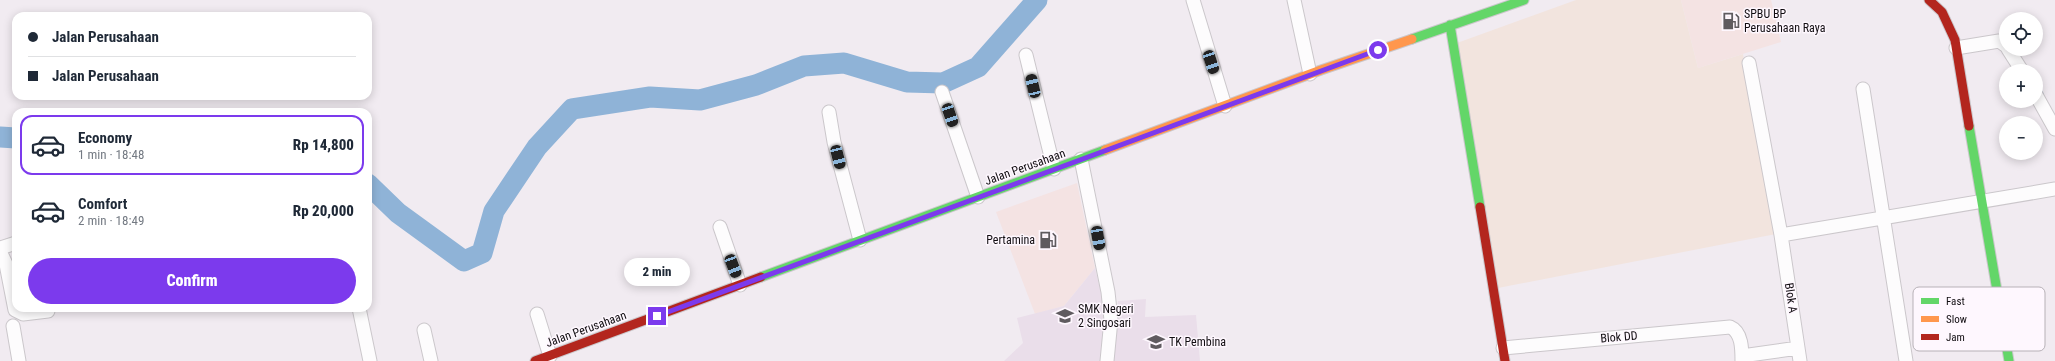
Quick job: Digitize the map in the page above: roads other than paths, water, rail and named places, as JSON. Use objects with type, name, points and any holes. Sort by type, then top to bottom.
[{"type":"main road","name":"Jalan Perusahaan","points":[[535,361],[557,356],[860,240],[1310,74],[1524,0]]},
{"type":"main road","points":[[1929,0],[1942,12],[1956,48],[1997,287]]},
{"type":"main road","points":[[1450,25],[1505,361]]},
{"type":"main road","points":[[2007,351],[2009,361]]},
{"type":"street","points":[[1193,0],[1225,106]]},
{"type":"street","points":[[1294,0],[1310,74]]},
{"type":"street","points":[[1956,48],[1999,41]]},
{"type":"street","points":[[1026,55],[1054,168]]},
{"type":"street","name":"Blok A","points":[[1749,63],[1781,235],[1800,361]]},
{"type":"street","points":[[1862,89],[1906,361]]},
{"type":"street","points":[[942,92],[978,197]]},
{"type":"street","points":[[2043,108],[2055,129]]},
{"type":"street","points":[[829,112],[836,150],[860,240]]},
{"type":"street","points":[[1081,159],[1108,292],[1110,320],[1107,361]]},
{"type":"street","points":[[1781,235],[2055,189]]},
{"type":"street","points":[[720,227],[740,285]]},
{"type":"street","points":[[0,248],[12,244]]},
{"type":"street","points":[[0,251],[6,264],[12,295]]},
{"type":"street","points":[[18,312],[22,314],[39,312]]},
{"type":"street","points":[[360,312],[370,361]]},
{"type":"street","points":[[537,314],[557,356]]},
{"type":"street","points":[[13,326],[19,361]]},
{"type":"street","name":"Blok DD","points":[[1503,348],[1730,327],[1735,329],[1740,337],[1742,358]]},
{"type":"street","points":[[424,330],[431,361]]},
{"type":"street","points":[[1742,358],[1798,348]]},
{"type":"waterway","points":[[372,188],[398,213],[464,261],[482,253],[494,211],[537,147],[572,109],[650,97],[700,100],[756,85],[804,66],[844,63],[907,82],[943,83],[978,67],[1037,0]]},
{"type":"waterway","points":[[0,137],[12,138]]},
{"type":"place","name":"SPBU BP Perusahaan Raya","points":[[1731,21]]},
{"type":"place","name":"Pertamina","points":[[1048,240]]},
{"type":"place","name":"SMK Negeri 2 Singosari","points":[[1065,316]]},
{"type":"place","name":"TK Pembina","points":[[1156,342]]}]
